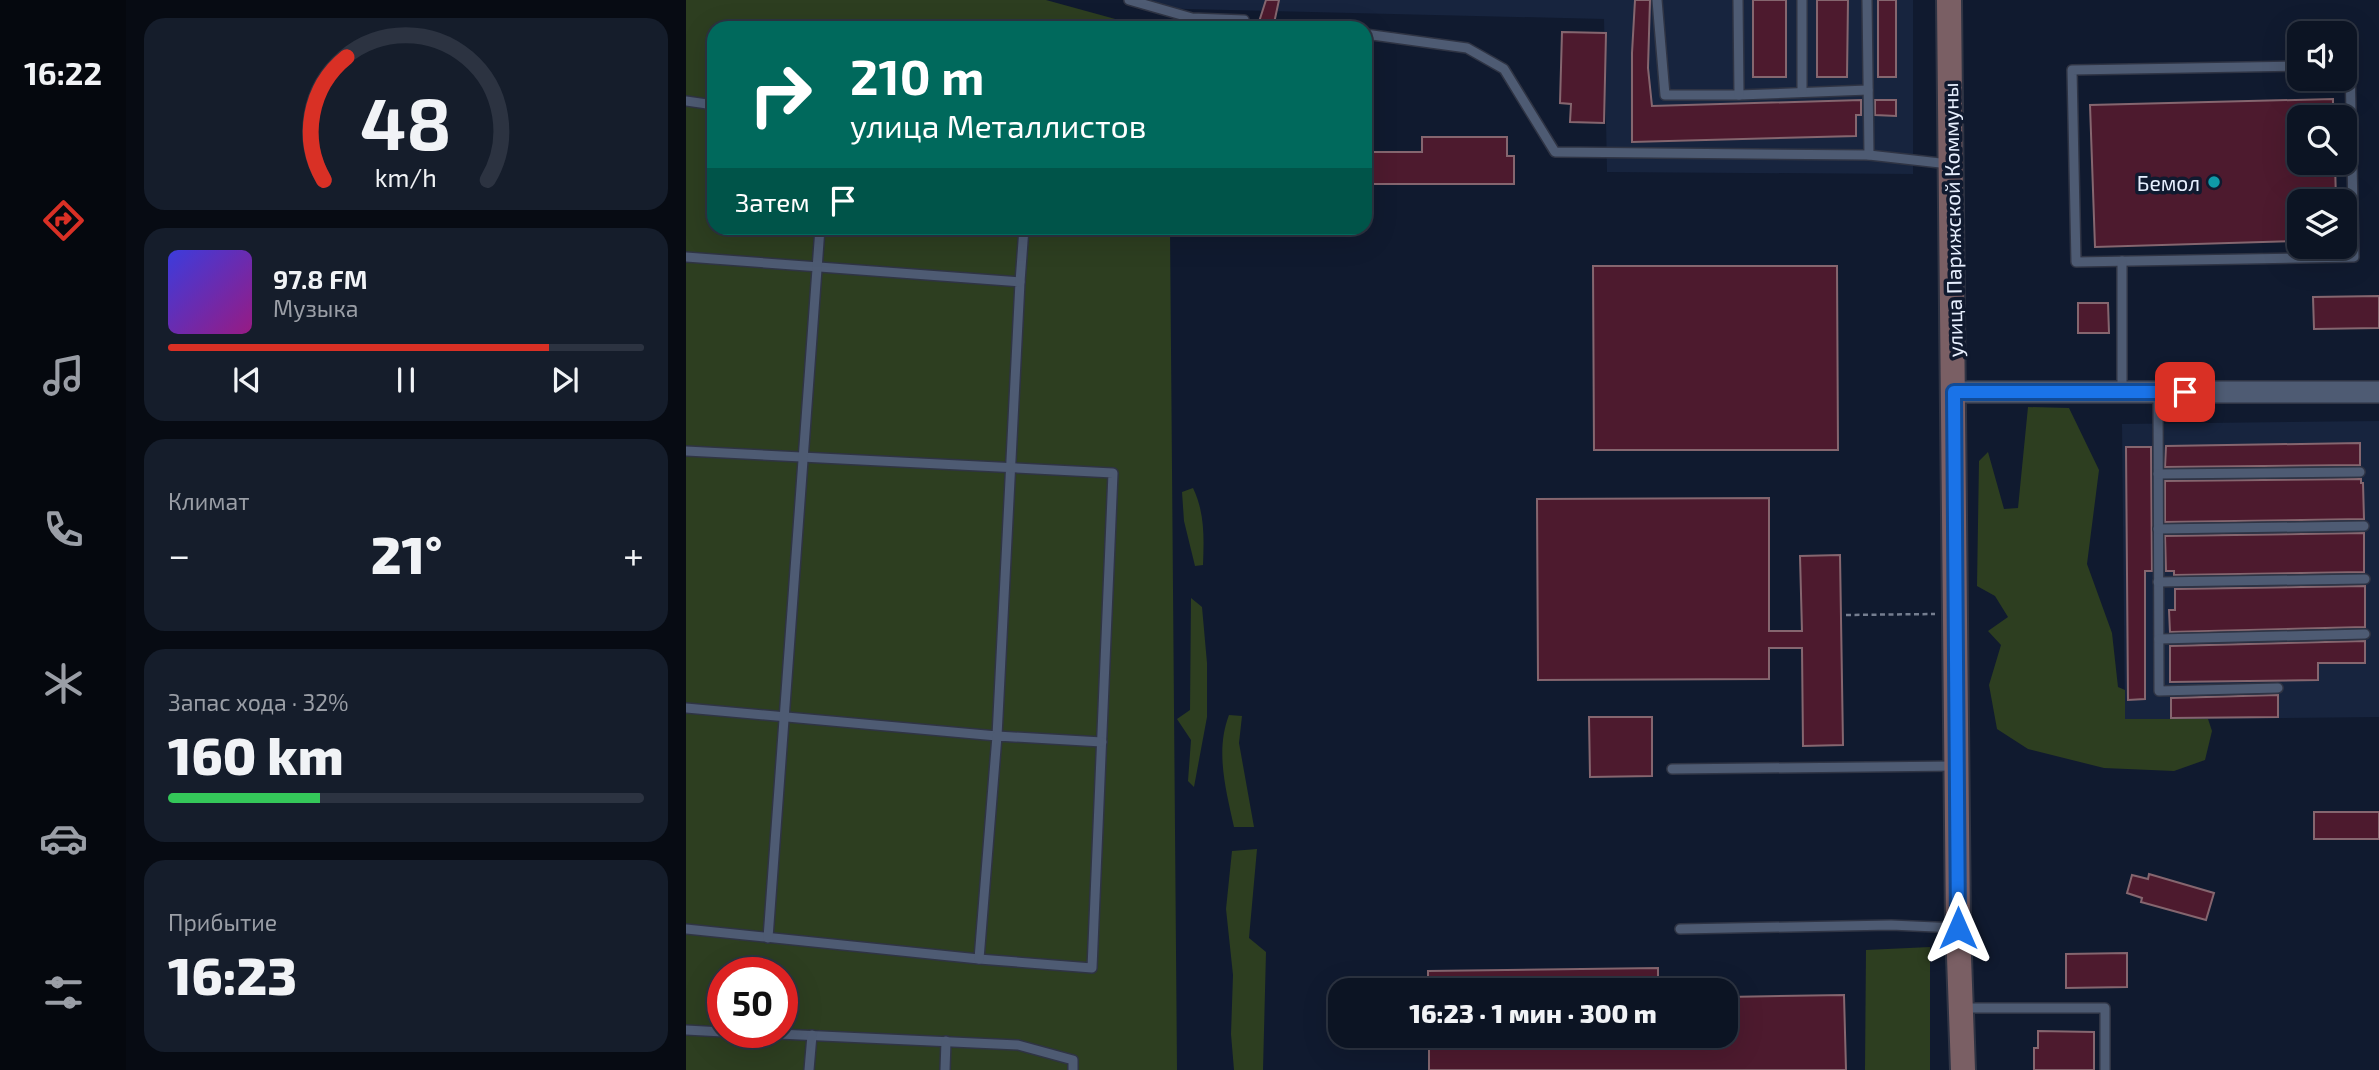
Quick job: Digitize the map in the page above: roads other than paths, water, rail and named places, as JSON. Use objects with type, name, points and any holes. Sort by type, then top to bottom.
[{"type":"main road","name":"улица Парижской Коммуны","points":[[1950,0],[1958,928],[1963,1070]]},
{"type":"street","points":[[1954,392],[2379,392]]},
{"type":"lane","points":[[1129,0],[1192,18],[1244,21]]},
{"type":"lane","points":[[1657,0],[1664,95],[1868,90]]},
{"type":"lane","points":[[1738,0],[1739,95]]},
{"type":"lane","points":[[1801,0],[1802,92]]},
{"type":"lane","points":[[1867,0],[1869,155]]},
{"type":"lane","points":[[1372,35],[1467,48],[1504,69],[1555,152],[1869,155],[1951,164]]},
{"type":"lane","points":[[2287,66],[2073,70],[2076,262],[2354,257],[2351,91]]},
{"type":"lane","points":[[686,101],[707,104]]},
{"type":"lane","points":[[768,938],[819,235]]},
{"type":"lane","points":[[979,960],[997,736],[1023,235]]},
{"type":"lane","points":[[686,257],[1020,282]]},
{"type":"lane","points":[[2122,261],[2122,392]]},
{"type":"lane","points":[[2158,392],[2159,691],[2278,688]]},
{"type":"lane","points":[[686,451],[1113,473],[1092,968],[979,960],[686,929]]},
{"type":"lane","points":[[2158,474],[2360,471]]},
{"type":"lane","points":[[2158,529],[2364,526]]},
{"type":"lane","points":[[2158,582],[2365,579]]},
{"type":"lane","points":[[2159,639],[2365,634]]},
{"type":"lane","points":[[686,708],[997,736],[1102,742]]},
{"type":"lane","points":[[1672,769],[1958,766]]},
{"type":"lane","points":[[1680,929],[1891,925],[1958,928]]},
{"type":"lane","points":[[1962,1008],[2105,1008],[2105,1070]]},
{"type":"lane","points":[[686,1030],[707,1031]]},
{"type":"lane","points":[[798,1034],[1018,1045],[1073,1060],[1073,1070]]},
{"type":"lane","points":[[809,1070],[812,1035]]},
{"type":"lane","points":[[945,1070],[946,1041]]},
{"type":"place","name":"Бемол","points":[[2214,182]]}]
